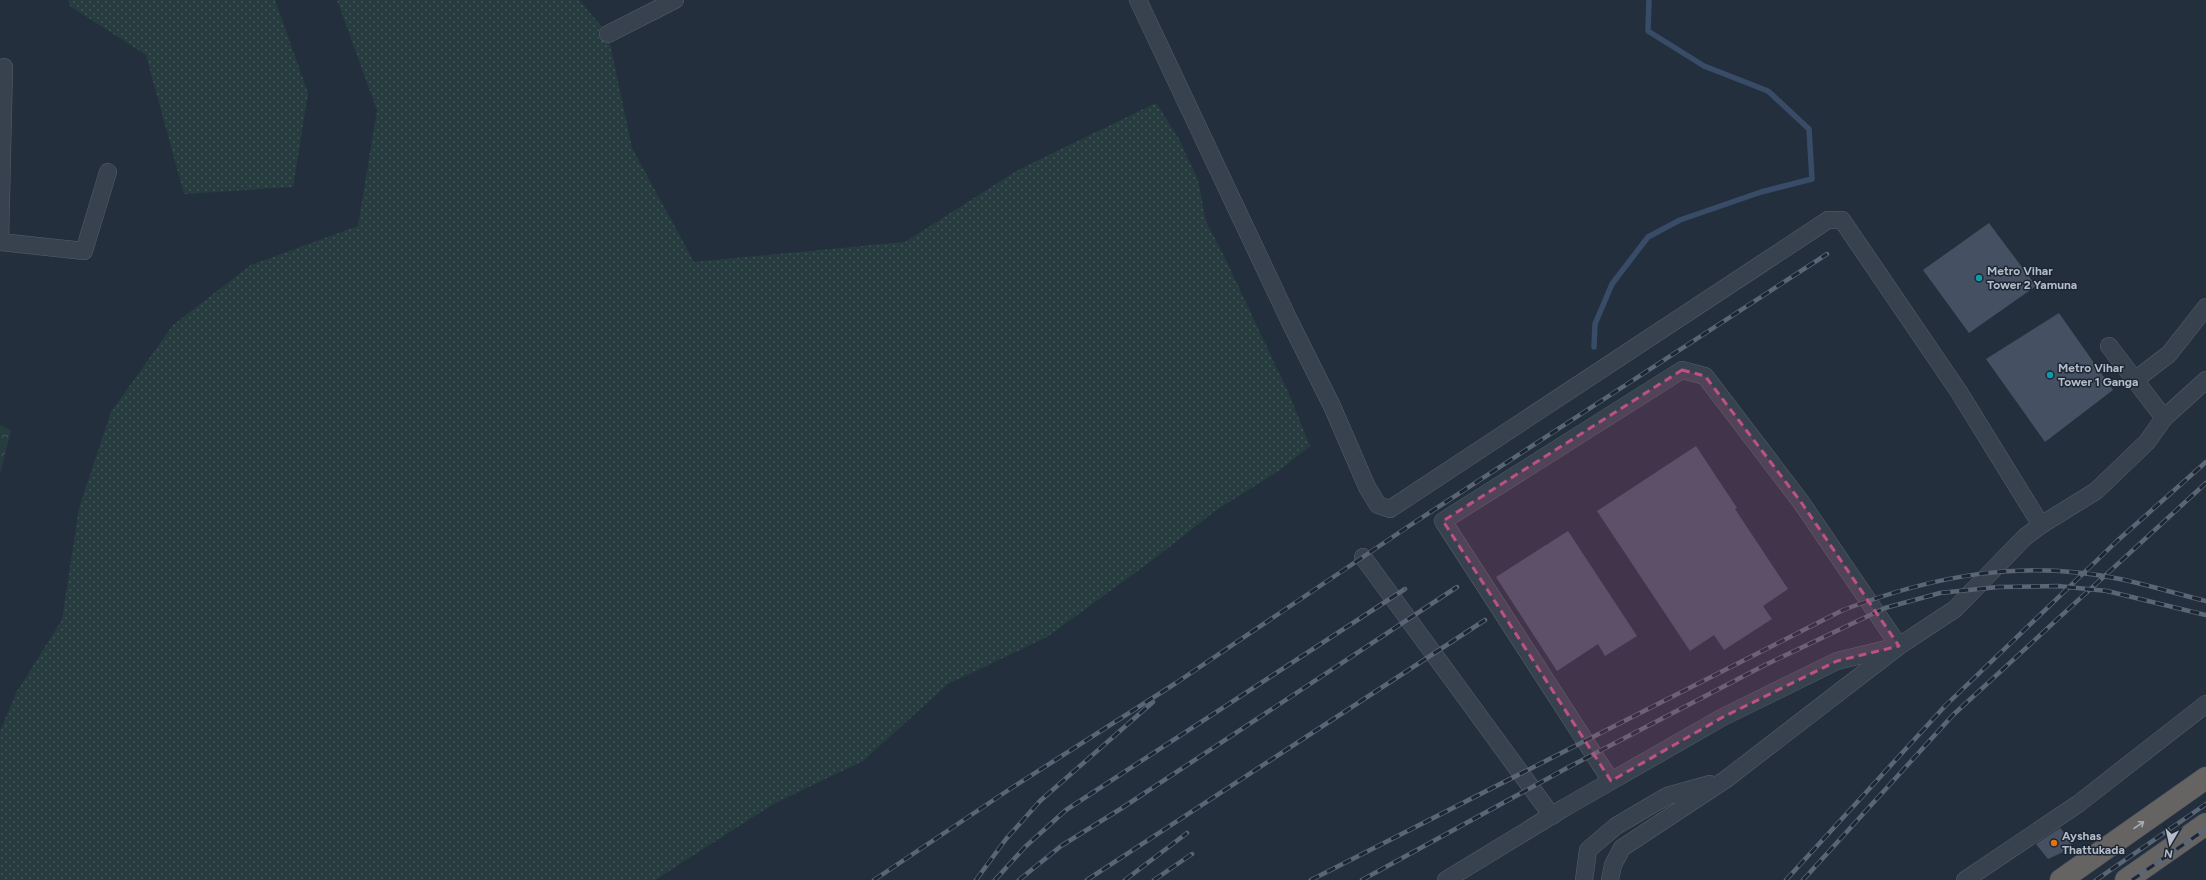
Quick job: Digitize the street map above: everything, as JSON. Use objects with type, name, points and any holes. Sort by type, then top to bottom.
[{"type":"highway","points":[[2061,880],[2206,778]]},
{"type":"highway","points":[[2126,880],[2206,824]]},
{"type":"street","points":[[608,34],[675,0]]},
{"type":"street","points":[[1138,0],[1289,320],[1332,406],[1366,487],[1378,505],[1390,509],[1828,220],[1842,220],[1959,392],[2041,524]]},
{"type":"street","points":[[4,67],[0,242],[84,251],[108,172]]},
{"type":"street","points":[[2135,380],[2169,354],[2206,307]]},
{"type":"street","points":[[2109,346],[2164,418]]},
{"type":"street","points":[[1611,782],[1443,521],[1682,370],[1705,376],[1801,502],[1899,646]]},
{"type":"street","points":[[1610,880],[1613,865],[1622,848],[1725,780],[1899,646],[1955,609],[2025,537],[2041,524],[2096,491],[2147,442],[2164,418],[2206,380]]},
{"type":"street","points":[[1363,557],[1552,816]]},
{"type":"street","points":[[1446,880],[1552,816],[1723,717],[1837,661],[1899,646]]},
{"type":"street","points":[[1965,880],[2078,804],[2206,704]]},
{"type":"street","points":[[1584,880],[1588,850],[1616,826],[1667,796],[1725,780]]},
{"type":"highlighted area","points":[[1682,370],[1705,376],[1801,502],[1899,646],[1837,661],[1723,717],[1611,781],[1443,521]]},
{"type":"green space","points":[[68,0],[275,0],[308,93],[293,187],[184,194],[146,55],[70,6]]},
{"type":"green space","points":[[337,0],[579,0],[608,34],[632,148],[694,262],[905,242],[1018,170],[1156,103],[1179,139],[1198,180],[1206,222],[1222,252],[1289,394],[1310,446],[1280,470],[1215,511],[1154,559],[1047,637],[948,684],[863,761],[775,803],[655,880],[0,880],[0,732],[16,693],[62,620],[79,508],[111,412],[173,325],[251,265],[358,226],[377,110]]},
{"type":"green space","points":[[0,425],[11,430],[0,474]]},
{"type":"building","name":"Metro Vihar Tower 2 Yamuna","points":[[1989,223],[2036,286],[1969,333],[1923,270]]},
{"type":"building","name":"Metro Vihar Tower 1 Ganga","points":[[2059,313],[2113,390],[2045,442],[1986,359]]},
{"type":"building","points":[[1696,446],[1737,508],[1735,509],[1788,589],[1763,606],[1772,619],[1724,650],[1714,635],[1690,651],[1597,511]]},
{"type":"building","points":[[1568,531],[1637,636],[1605,656],[1598,644],[1557,671],[1496,577]]},
{"type":"building","name":"Ayshas Thattukada","points":[[2060,828],[2073,843],[2061,853],[2048,859],[2036,844]]},
{"type":"waterway","points":[[1594,347],[1595,324],[1612,284],[1648,237],[1680,220],[1761,192],[1812,179],[1809,129],[1768,91],[1704,66],[1648,31],[1649,0]]},
{"type":"railway","points":[[874,880],[1010,789],[1176,683],[1409,526],[1827,254]]},
{"type":"railway","points":[[1786,880],[1945,706],[2117,541],[2206,462]]},
{"type":"railway","points":[[1803,880],[1953,715],[2206,483]]},
{"type":"railway","points":[[1311,880],[1843,610],[1878,598],[1912,588],[1980,574],[2048,570],[2084,573],[2120,579],[2206,601]]},
{"type":"railway","points":[[1362,880],[1567,768],[1765,665],[1885,608],[1940,593],[1998,587],[2058,586],[2107,591],[2206,615]]},
{"type":"railway","points":[[1019,880],[1061,846],[1122,808],[1457,587]]},
{"type":"railway","points":[[995,880],[1025,847],[1066,810],[1405,589]]},
{"type":"railway","points":[[1087,880],[1485,620]]},
{"type":"railway","points":[[976,880],[1006,839],[1040,801],[1153,702]]},
{"type":"railway","points":[[2096,880],[2206,804]]},
{"type":"railway","points":[[2132,880],[2206,829]]},
{"type":"railway","points":[[1125,880],[1187,833]]},
{"type":"railway","points":[[1154,880],[1192,854]]},
{"type":"place","name":"Metro Vihar Tower 2 Yamuna","points":[[1979,278]]},
{"type":"place","name":"Metro Vihar Tower 1 Ganga","points":[[2050,375]]},
{"type":"place","name":"Ayshas Thattukada","points":[[2054,843]]}]
